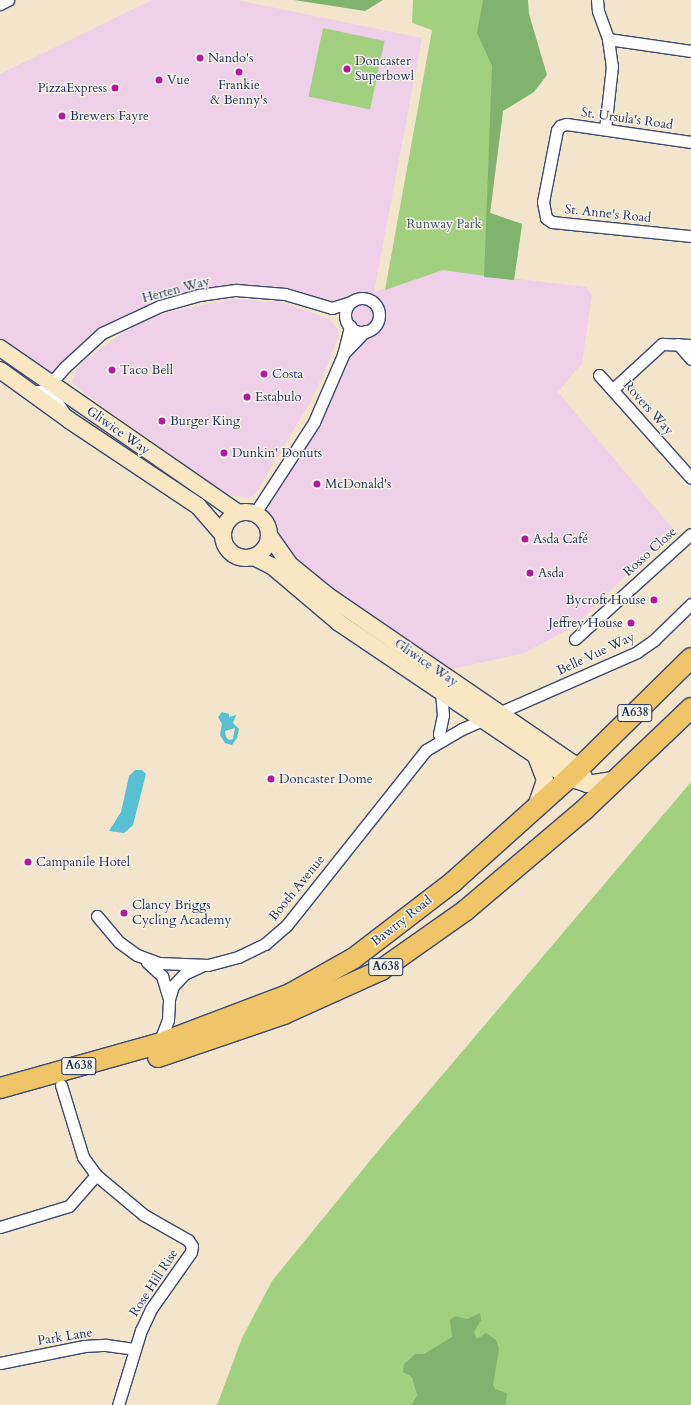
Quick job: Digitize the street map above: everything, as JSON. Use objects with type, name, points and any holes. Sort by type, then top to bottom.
[{"type":"highway","name":"Bawtry Road","points":[[0,1101],[61,1085],[154,1051],[290,994],[358,955],[453,882],[534,809],[579,777],[691,658]]},
{"type":"highway","name":"Bawtry Road","points":[[0,1088],[154,1051],[284,1014],[381,970],[436,932],[584,810],[691,708]]},
{"type":"highway","points":[[358,955],[422,921],[428,922],[436,932]]},
{"type":"street","points":[[0,4],[8,0]]},
{"type":"street","points":[[597,0],[598,11],[608,39],[612,66],[605,129]]},
{"type":"street","points":[[608,39],[691,51]]},
{"type":"street","name":"St. Ursula's Road","points":[[560,126],[566,124],[691,142]]},
{"type":"street","name":"St. Anne's Road","points":[[560,126],[557,130],[543,202],[546,218],[552,222],[691,236]]},
{"type":"street","name":"Herten Way","points":[[51,385],[65,367],[102,333],[160,306],[199,295],[236,290],[276,293],[332,308]]},
{"type":"street","points":[[343,355],[365,332],[377,323],[377,307],[366,298],[332,308],[348,324],[365,332]]},
{"type":"street","points":[[255,513],[314,422],[343,355],[348,324],[346,310],[350,302]]},
{"type":"street","points":[[613,389],[662,344],[691,345]]},
{"type":"street","points":[[678,344],[690,357]]},
{"type":"street","name":"Gliwice Way","points":[[0,348],[51,385],[238,513]]},
{"type":"street","name":"Gliwice Way","points":[[0,370],[25,390],[198,506],[223,535]]},
{"type":"street","name":"Rovers Way","points":[[599,375],[691,477]]},
{"type":"street","points":[[25,390],[44,391],[51,385]]},
{"type":"street","points":[[51,385],[53,397],[69,420]]},
{"type":"street","points":[[238,513],[255,513],[263,519],[269,535],[266,547],[254,557],[243,558],[232,554],[226,548],[223,535],[231,518],[238,513]]},
{"type":"street","name":"Rosso Close","points":[[575,639],[691,534]]},
{"type":"street","name":"Gliwice Way","points":[[269,535],[289,564],[337,602],[501,713],[579,777]]},
{"type":"street","name":"Gliwice Way","points":[[254,557],[272,566],[338,622],[441,692],[536,756],[579,777]]},
{"type":"street","name":"Belle Vue Way","points":[[483,720],[637,652],[654,640],[691,604]]},
{"type":"street","points":[[439,672],[443,715],[439,734],[442,740]]},
{"type":"street","name":"Booth Avenue","points":[[97,916],[119,942],[137,954],[159,963],[204,965],[224,962],[251,952],[265,944],[286,926],[426,750],[442,740],[483,720]]},
{"type":"street","points":[[534,809],[545,780],[536,756]]},
{"type":"street","points":[[584,810],[579,777],[618,779]]},
{"type":"street","points":[[137,954],[162,976],[169,999]]},
{"type":"street","points":[[154,1051],[167,1025],[169,999],[173,986],[184,974],[204,965]]},
{"type":"street","name":"Rose Hill Rise","points":[[61,1085],[83,1157],[96,1175],[144,1215],[188,1240],[192,1246],[190,1252],[151,1310],[134,1349],[118,1405]]},
{"type":"street","points":[[0,1227],[69,1206],[96,1175]]},
{"type":"street","name":"Park Lane","points":[[0,1363],[84,1346],[118,1346],[134,1349]]},
{"type":"shaded area","points":[[152,0],[237,0],[422,38],[374,292],[443,270],[586,287],[592,295],[582,363],[558,392],[673,529],[575,626],[524,653],[439,672],[267,547],[263,519],[322,405],[349,327],[345,318],[346,307],[285,294],[199,295],[119,323],[51,385],[0,348],[0,74]]},
{"type":"shaded area","points":[[233,299],[283,303],[328,318],[338,329],[338,338],[326,369],[309,404],[255,494],[249,498],[227,495],[83,392],[72,382],[77,369],[86,359],[139,322],[169,312]]},
{"type":"green space","points":[[294,0],[383,0],[365,11]]},
{"type":"green space","name":"Runway Park","points":[[413,0],[486,0],[492,66],[503,111],[490,213],[522,224],[514,280],[443,270],[385,290],[432,30],[412,23]]},
{"type":"green space","points":[[483,0],[528,0],[529,14],[547,75],[534,92],[503,111],[490,213],[522,224],[514,280],[484,277],[492,66],[477,33]]},
{"type":"green space","name":"Doncaster Superbowl","points":[[323,28],[385,41],[370,110],[308,96]]},
{"type":"green space","points":[[691,782],[691,1405],[217,1405],[242,1338],[272,1281],[382,1146]]},
{"type":"green space","points":[[480,1313],[481,1320],[474,1332],[477,1339],[486,1333],[496,1340],[499,1349],[493,1385],[495,1389],[507,1393],[506,1405],[412,1405],[417,1395],[412,1377],[403,1372],[404,1364],[415,1354],[424,1354],[452,1337],[450,1320],[455,1316],[467,1319]]},
{"type":"water","points":[[222,712],[229,714],[229,717],[236,715],[233,723],[239,729],[237,738],[232,745],[225,743],[220,735],[222,724],[218,717]],"holes":[[[235,728],[233,739],[229,740],[226,737],[225,731]]]},
{"type":"water","points":[[135,770],[142,770],[146,774],[133,825],[124,833],[109,831],[121,812],[129,776]]},
{"type":"place","name":"Nando's","points":[[200,58]]},
{"type":"place","name":"Doncaster Superbowl","points":[[347,69]]},
{"type":"place","name":"Frankie & Benny's","points":[[239,72]]},
{"type":"place","name":"Vue","points":[[159,80]]},
{"type":"place","name":"PizzaExpress","points":[[115,88]]},
{"type":"place","name":"Brewers Fayre","points":[[62,116]]},
{"type":"place","name":"Taco Bell","points":[[112,370]]},
{"type":"place","name":"Costa","points":[[264,374]]},
{"type":"place","name":"Estabulo","points":[[247,397]]},
{"type":"place","name":"Burger King","points":[[162,421]]},
{"type":"place","name":"Dunkin' Donuts","points":[[224,453]]},
{"type":"place","name":"McDonald's","points":[[317,484]]},
{"type":"place","name":"Asda Café","points":[[525,539]]},
{"type":"place","name":"Asda","points":[[530,573]]},
{"type":"place","name":"Bycroft House","points":[[654,600]]},
{"type":"place","name":"Jeffrey House","points":[[631,623]]},
{"type":"place","name":"Doncaster Dome","points":[[271,779]]},
{"type":"place","name":"Campanile Hotel","points":[[28,862]]},
{"type":"place","name":"Clancy Briggs Cycling Academy","points":[[124,913]]}]
